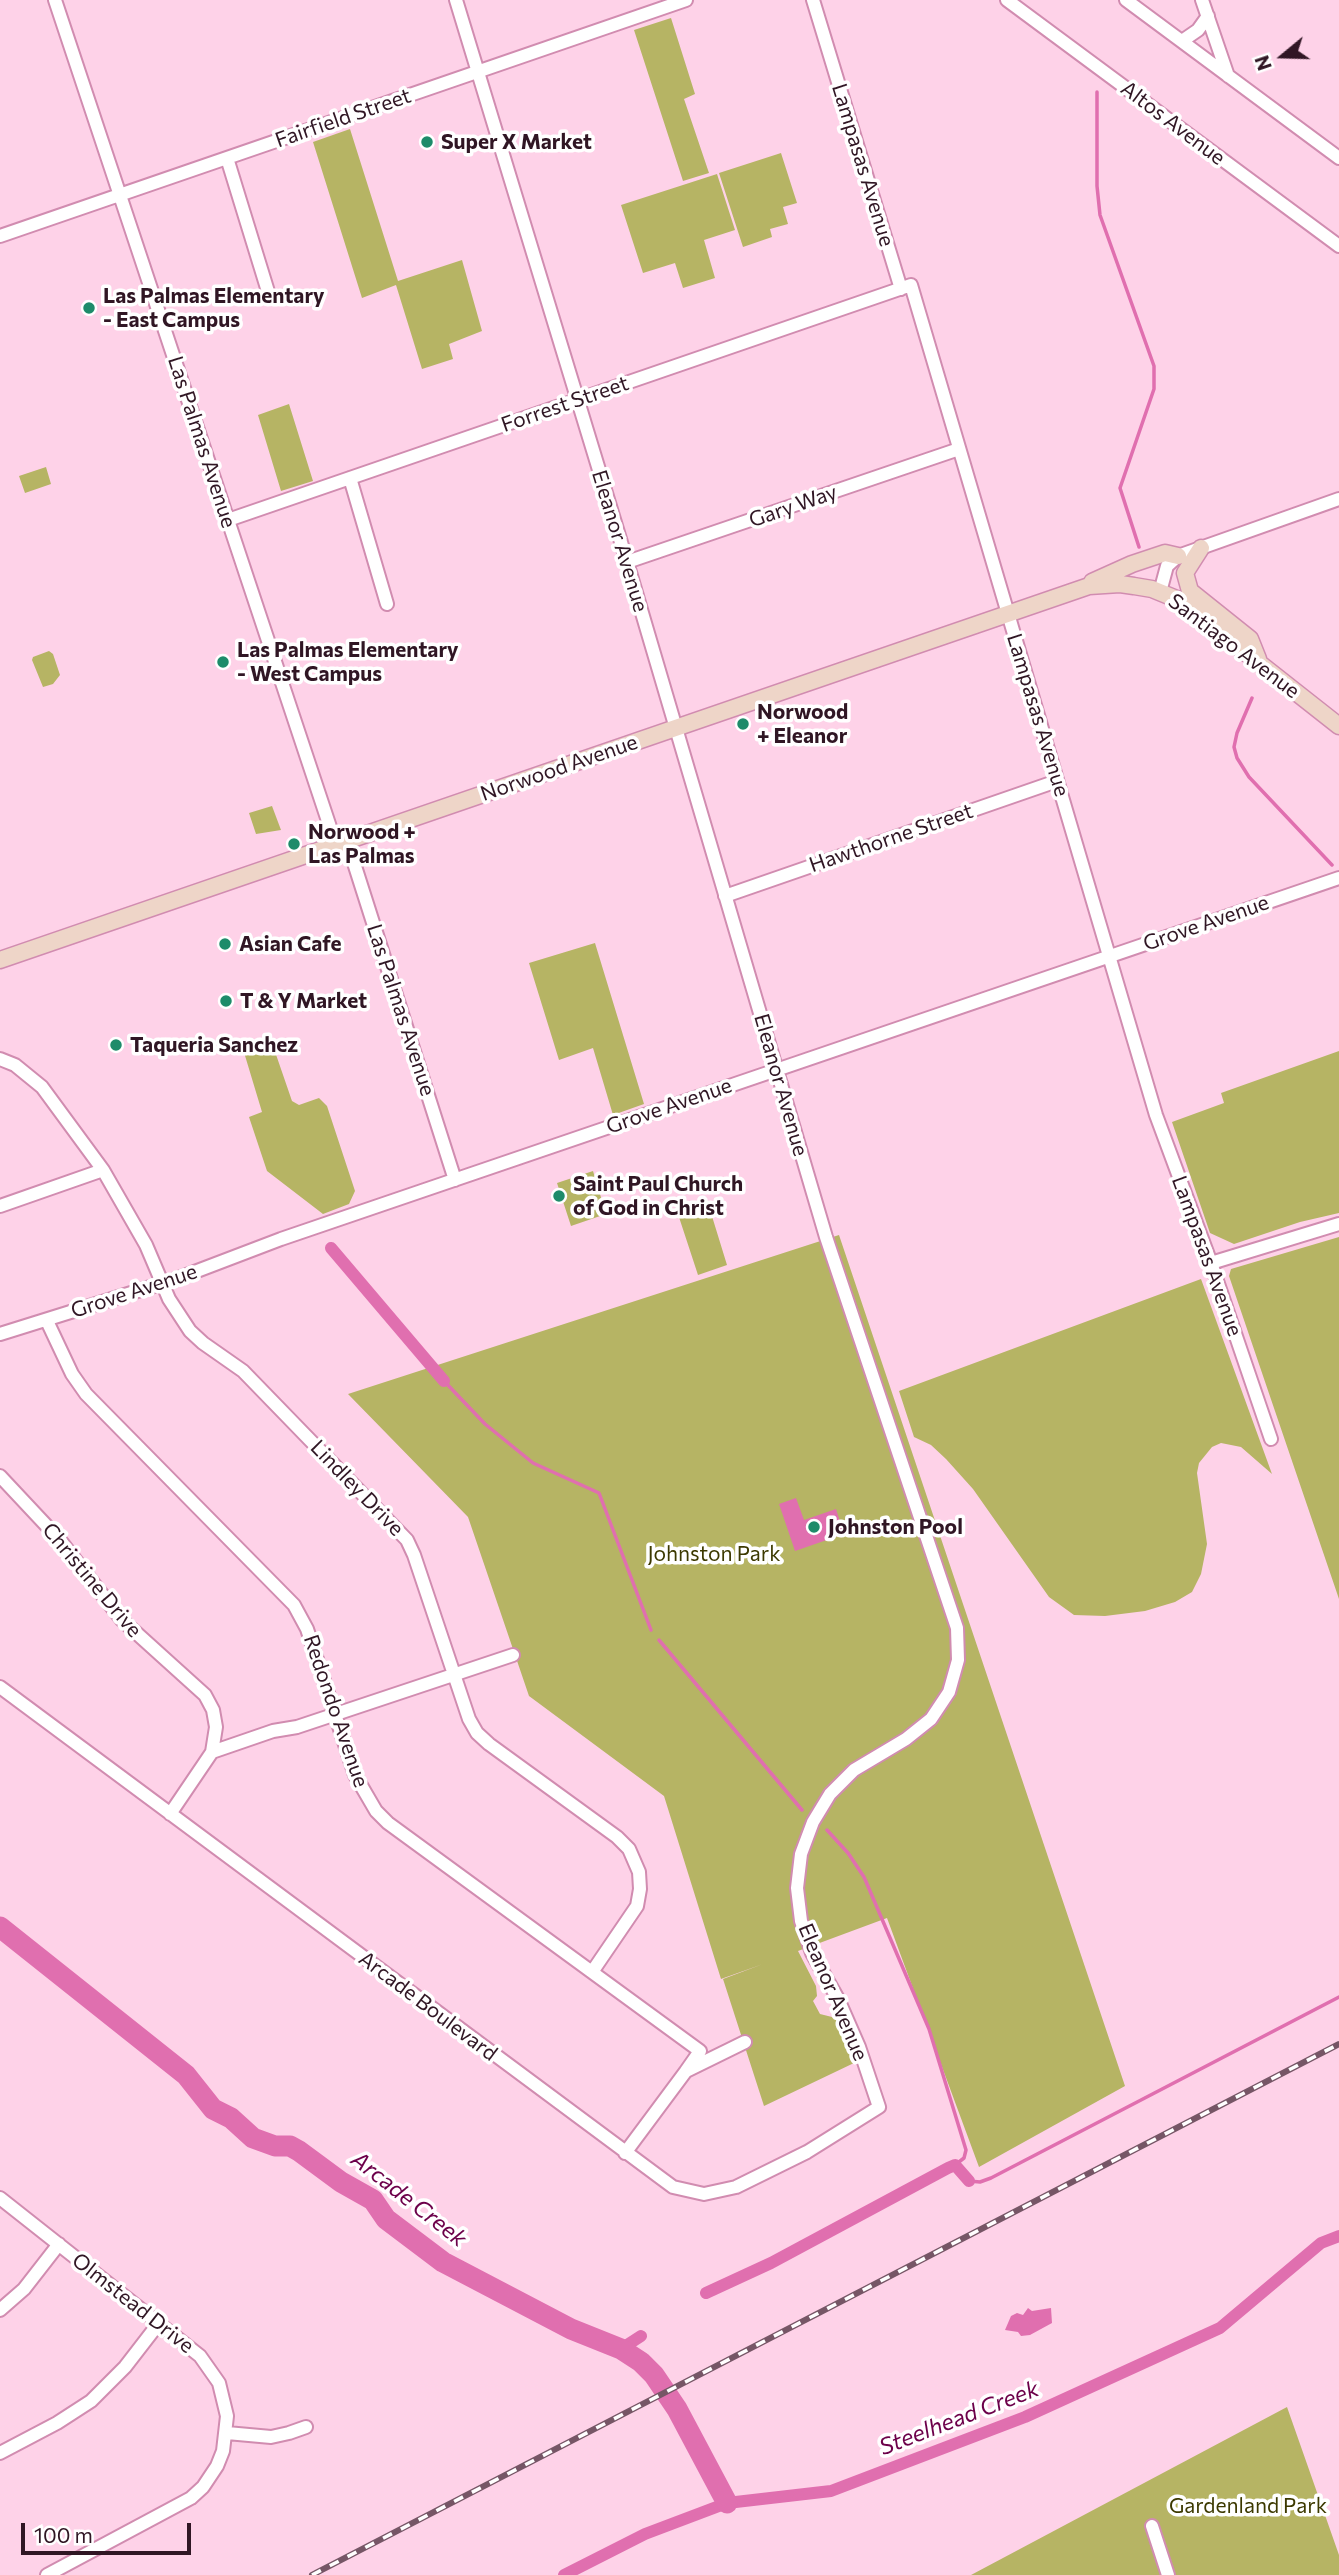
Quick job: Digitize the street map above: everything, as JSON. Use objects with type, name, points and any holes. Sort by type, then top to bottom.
[{"type":"main road","points":[[1201,548],[1185,573],[1190,591],[1250,639],[1259,662]]},
{"type":"main road","points":[[1078,589],[1132,564],[1165,553],[1178,556]]},
{"type":"main road","name":"Norwood Avenue","points":[[0,960],[1078,589],[1120,584]]},
{"type":"main road","name":"Santiago Avenue","points":[[1120,584],[1160,592],[1179,600],[1339,726]]},
{"type":"street","name":"Las Palmas Avenue","points":[[55,0],[228,520],[455,1180]]},
{"type":"street","name":"Eleanor Avenue","points":[[456,0],[627,562],[826,1237],[957,1628],[958,1660],[949,1692],[931,1718],[906,1739],[854,1770],[830,1794],[813,1822],[801,1854],[797,1888],[801,1921],[811,1953],[838,1999],[859,2047],[879,2107]]},
{"type":"street","name":"Fairfield Street","points":[[1,234],[687,0]]},
{"type":"street","name":"Lampasas Avenue","points":[[813,0],[901,289],[911,285],[1156,1115],[1211,1263],[1271,1439]]},
{"type":"street","name":"Altos Avenue","points":[[1007,0],[1339,247]]},
{"type":"street","points":[[1126,0],[1339,158]]},
{"type":"street","points":[[1202,0],[1228,76]]},
{"type":"street","points":[[1182,41],[1198,30],[1208,16]]},
{"type":"street","points":[[227,158],[270,298]]},
{"type":"street","name":"Forrest Street","points":[[228,520],[901,289]]},
{"type":"street","name":"Gary Way","points":[[627,562],[959,449]]},
{"type":"street","points":[[350,478],[387,604]]},
{"type":"street","points":[[1160,592],[1167,566],[1178,556],[1339,499]]},
{"type":"street","name":"Hawthorne Street","points":[[725,896],[1057,781]]},
{"type":"street","name":"Grove Avenue","points":[[0,1334],[163,1284],[281,1239],[1339,878]]},
{"type":"street","name":"Lindley Drive","points":[[0,1059],[15,1065],[42,1087],[103,1170],[146,1245],[180,1318],[190,1331],[202,1343],[243,1371],[402,1532],[414,1555],[468,1719],[482,1739],[617,1837],[633,1856],[640,1881],[637,1906],[592,1972]]},
{"type":"street","points":[[0,1206],[103,1170]]},
{"type":"street","points":[[1211,1263],[1339,1224]]},
{"type":"street","name":"Redondo Avenue","points":[[47,1321],[72,1374],[86,1394],[294,1605],[307,1629],[358,1783],[366,1798],[382,1817],[700,2051],[686,2071]]},
{"type":"street","name":"Christine Drive","points":[[0,1476],[50,1529],[122,1620],[205,1695],[216,1727],[212,1752]]},
{"type":"street","points":[[170,1814],[212,1752],[273,1731],[297,1727],[335,1715],[513,1656]]},
{"type":"street","name":"Arcade Boulevard","points":[[0,1687],[673,2187],[704,2194],[736,2187],[807,2152],[879,2107]]},
{"type":"street","points":[[625,2153],[686,2071],[745,2042]]},
{"type":"street","name":"Olmstead Drive","points":[[0,2198],[194,2350],[210,2369],[224,2399],[227,2433]]},
{"type":"street","points":[[0,2310],[24,2289],[59,2245]]},
{"type":"street","points":[[0,2453],[57,2423],[91,2401],[125,2367],[159,2323]]},
{"type":"street","points":[[47,2575],[191,2498],[213,2473],[223,2451],[227,2433],[271,2437],[306,2427]]},
{"type":"street","points":[[1152,2526],[1168,2575]]},
{"type":"green space","points":[[671,18],[695,94],[684,99],[709,173],[683,181],[634,30]]},
{"type":"green space","points":[[350,129],[398,281],[462,260],[482,331],[449,344],[453,359],[422,369],[396,285],[362,298],[313,142]]},
{"type":"green space","points":[[781,153],[797,203],[783,207],[788,224],[770,229],[772,237],[743,247],[719,173]]},
{"type":"green space","points":[[717,174],[735,230],[704,240],[715,278],[683,288],[675,263],[643,273],[621,205]]},
{"type":"green space","points":[[289,404],[313,481],[281,491],[258,415]]},
{"type":"green space","points":[[46,467],[51,484],[25,493],[19,476]]},
{"type":"green space","points":[[49,651],[53,654],[60,675],[53,684],[43,687],[32,660],[33,657]]},
{"type":"green space","points":[[272,806],[281,830],[256,834],[249,813]]},
{"type":"green space","points":[[595,943],[644,1104],[613,1115],[593,1048],[559,1060],[529,963]]},
{"type":"green space","points":[[271,1040],[292,1101],[299,1105],[319,1098],[327,1106],[355,1191],[349,1204],[323,1214],[267,1171],[249,1117],[262,1112],[243,1049]]},
{"type":"green space","points":[[1339,1051],[1339,1213],[1300,1222],[1234,1244],[1210,1233],[1172,1122],[1224,1103],[1221,1093]]},
{"type":"green space","points":[[593,1171],[606,1214],[571,1226],[557,1183]]},
{"type":"green space","points":[[707,1200],[727,1265],[698,1275],[676,1208]]},
{"type":"green space","name":"Johnston Park","points":[[839,1235],[1125,2086],[979,2167],[887,1918],[798,1951],[816,1986],[817,1996],[813,2001],[820,2014],[837,2021],[854,2063],[764,2106],[723,1979],[763,1964],[721,1979],[664,1796],[529,1696],[468,1517],[348,1394]]},
{"type":"green space","points":[[1339,1237],[1339,1599],[1229,1276],[1231,1269]]},
{"type":"green space","points":[[1201,1279],[1272,1474],[1241,1447],[1221,1443],[1212,1447],[1199,1463],[1197,1473],[1207,1544],[1201,1574],[1192,1592],[1175,1602],[1145,1611],[1105,1616],[1074,1615],[1049,1597],[973,1489],[931,1445],[914,1437],[899,1391]]},
{"type":"green space","name":"Gardenland Park","points":[[1287,2407],[1339,2555],[1339,2575],[971,2575]]},
{"type":"shaded area","name":"Johnston Pool","points":[[796,1498],[804,1520],[836,1509],[844,1534],[795,1551],[779,1504]]},
{"type":"shaded area","points":[[1028,2308],[1032,2311],[1051,2308],[1052,2323],[1030,2335],[1021,2336],[1018,2332],[1005,2330],[1011,2316],[1017,2313],[1023,2315]]},
{"type":"waterway","points":[[1097,92],[1097,186],[1100,215],[1154,366],[1154,389],[1120,488],[1139,547]]},
{"type":"waterway","points":[[1252,698],[1237,733],[1234,747],[1237,758],[1249,777],[1332,865]]},
{"type":"waterway","points":[[331,1248],[444,1381]]},
{"type":"waterway","points":[[444,1381],[485,1424],[533,1463],[599,1493],[651,1630]]},
{"type":"waterway","points":[[659,1640],[802,1810]]},
{"type":"waterway","points":[[827,1830],[848,1853],[864,1877],[929,2029],[966,2150],[964,2158],[955,2165]]},
{"type":"waterway","name":"Arcade Creek","points":[[0,1927],[186,2075],[213,2109],[231,2118],[253,2138],[275,2146],[290,2146],[299,2151],[341,2182],[373,2200],[386,2219],[443,2262],[571,2329],[621,2349],[641,2362],[654,2375],[677,2409],[727,2503]]},
{"type":"waterway","points":[[969,2181],[980,2182],[991,2178],[1339,1997]]},
{"type":"waterway","points":[[706,2293],[771,2263],[955,2165],[969,2181]]},
{"type":"waterway","name":"Steelhead Creek","points":[[564,2575],[645,2534],[727,2503],[831,2491],[1025,2417],[1220,2328],[1321,2243],[1339,2236]]},
{"type":"waterway","points":[[621,2349],[641,2336]]},
{"type":"railway","points":[[312,2575],[1339,2044]]},
{"type":"place","name":"Super X Market","points":[[427,142]]},
{"type":"place","name":"Las Palmas Elementary - East Campus","points":[[89,308]]},
{"type":"place","name":"Las Palmas Elementary - West Campus","points":[[223,662]]},
{"type":"place","name":"Norwood + Eleanor","points":[[743,724]]},
{"type":"place","name":"Norwood + Las Palmas","points":[[294,844]]},
{"type":"place","name":"Asian Cafe","points":[[225,944]]},
{"type":"place","name":"T & Y Market","points":[[226,1001]]},
{"type":"place","name":"Taqueria Sanchez","points":[[116,1045]]},
{"type":"place","name":"Saint Paul Church of God in Christ","points":[[559,1196]]},
{"type":"place","name":"Johnston Pool","points":[[814,1527]]}]
